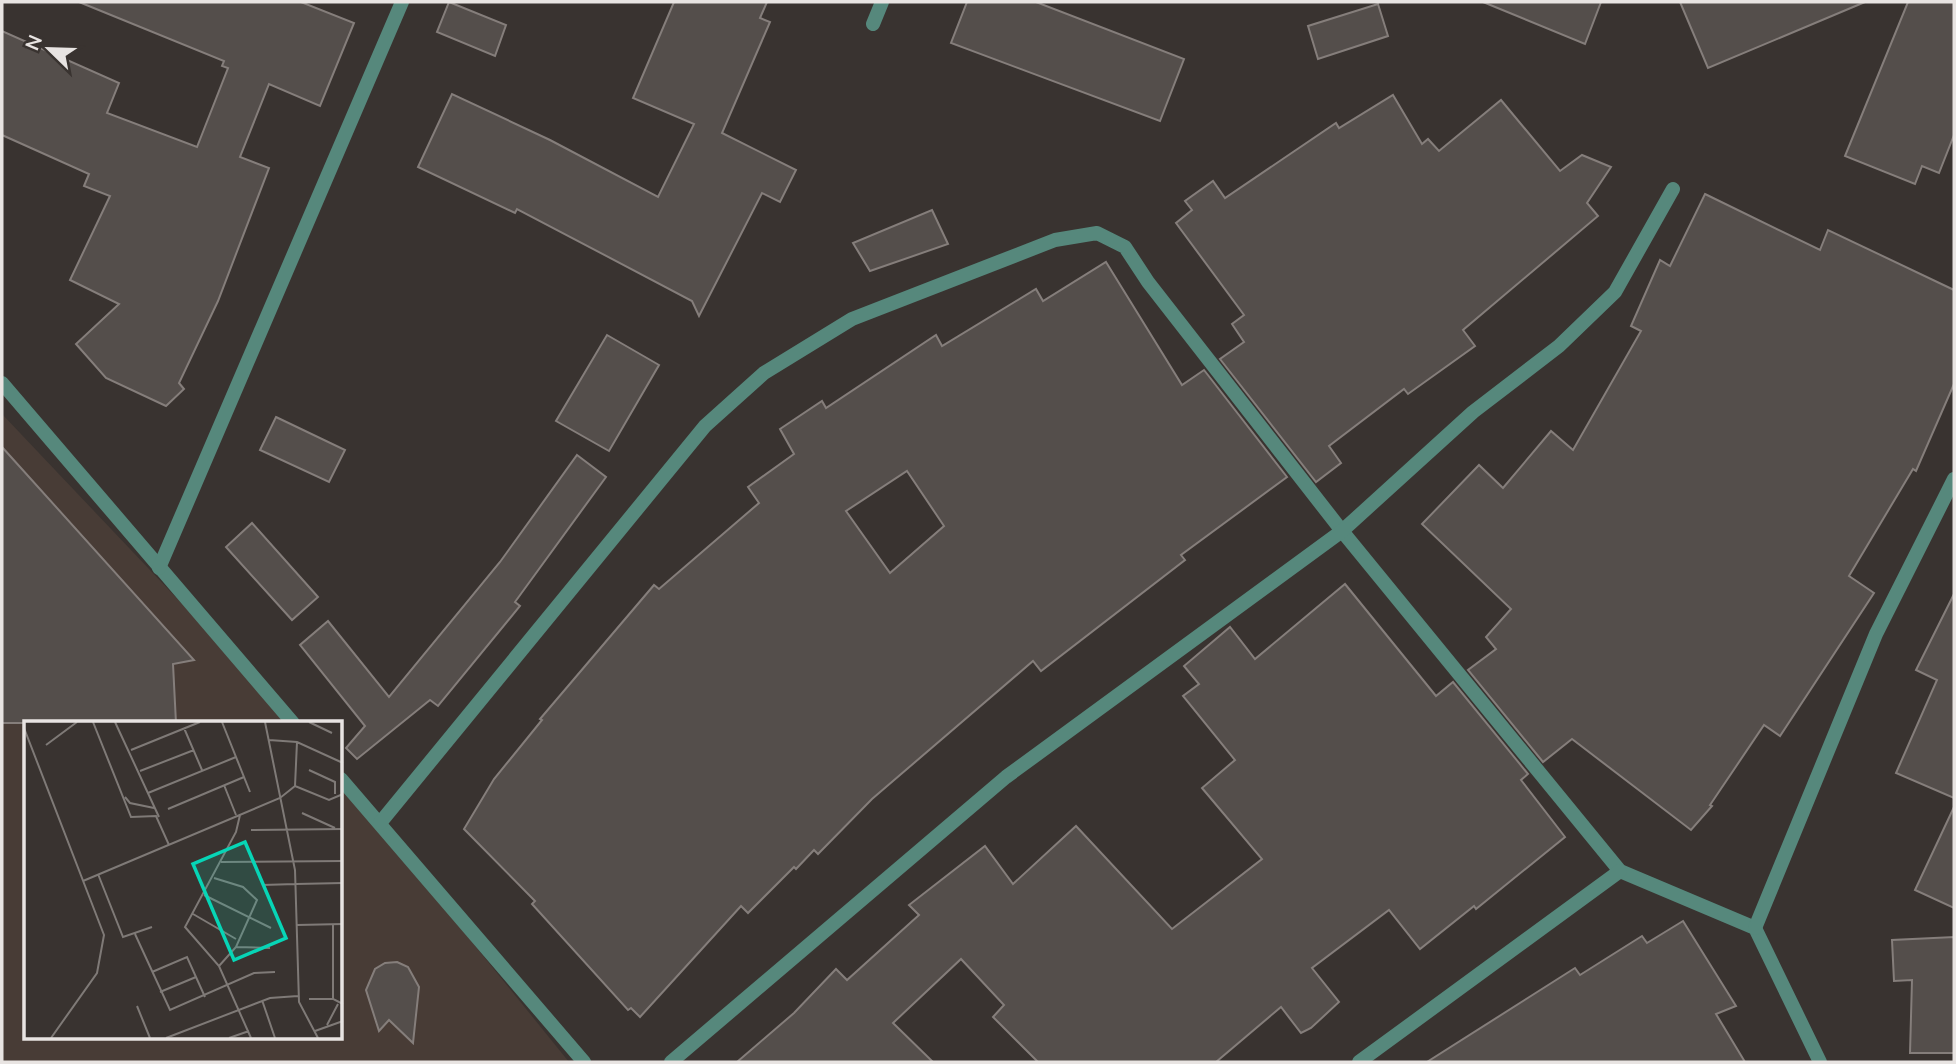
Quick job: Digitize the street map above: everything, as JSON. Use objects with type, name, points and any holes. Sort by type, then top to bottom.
[{"type":"street","points":[[159,568],[402,2]]},
{"type":"street","points":[[873,24],[882,2]]},
{"type":"street","points":[[670,1062],[1006,777],[1342,531],[1474,412],[1559,346],[1615,292],[1673,189]]},
{"type":"street","points":[[380,823],[705,426],[764,373],[852,319],[1055,240],[1097,233],[1125,247],[1148,282],[1342,531],[1620,870],[1755,928],[1820,1062]]},
{"type":"street","points":[[2,383],[291,721]]},
{"type":"street","points":[[1755,928],[1876,634],[1954,479]]},
{"type":"street","points":[[343,781],[584,1062]]},
{"type":"street","points":[[1359,1062],[1620,870]]},
{"type":"shaded area","points":[[2,414],[293,721],[24,721],[24,1040],[343,1040],[343,782],[569,1062],[2,1062]]},
{"type":"building","points":[[79,2],[301,2],[354,23],[320,106],[269,84],[240,157],[269,168],[218,301],[179,383],[184,389],[166,406],[106,378],[76,344],[119,304],[70,280],[110,196],[84,186],[89,174],[2,135],[2,31],[119,83],[107,113],[197,147],[228,68],[222,66],[224,61]]},
{"type":"building","points":[[449,2],[506,25],[495,56],[437,32]]},
{"type":"building","points":[[674,2],[767,2],[760,18],[770,22],[722,133],[796,170],[780,202],[762,193],[699,316],[692,301],[517,209],[515,213],[418,167],[452,94],[550,140],[658,197],[694,124],[633,98]]},
{"type":"building","points":[[967,2],[1036,2],[1184,59],[1160,121],[951,43]]},
{"type":"building","points":[[1483,2],[1601,2],[1585,44]]},
{"type":"building","points":[[1680,2],[1865,2],[1708,68]]},
{"type":"building","points":[[1908,2],[1954,2],[1954,135],[1939,173],[1922,166],[1915,184],[1845,156]]},
{"type":"building","points":[[1378,4],[1388,36],[1318,59],[1308,26]]},
{"type":"building","points":[[1393,95],[1422,144],[1428,139],[1439,151],[1501,100],[1560,171],[1582,155],[1611,167],[1587,203],[1598,216],[1463,330],[1475,346],[1408,394],[1404,389],[1329,446],[1341,463],[1316,482],[1220,359],[1244,342],[1232,324],[1244,315],[1176,223],[1192,210],[1185,201],[1213,181],[1225,198],[1336,123],[1339,128]]},
{"type":"building","points":[[1705,194],[1820,250],[1828,230],[1954,290],[1954,384],[1916,471],[1913,469],[1849,576],[1874,593],[1780,736],[1764,725],[1710,805],[1712,806],[1691,830],[1572,739],[1543,762],[1468,670],[1496,649],[1486,637],[1511,609],[1422,524],[1479,465],[1503,488],[1551,431],[1573,450],[1641,331],[1631,326],[1660,260],[1670,266]]},
{"type":"building","points":[[932,210],[948,244],[870,271],[853,243]]},
{"type":"building","points":[[1106,262],[1182,385],[1204,370],[1287,477],[1181,555],[1185,560],[1041,671],[1033,661],[872,799],[818,854],[814,850],[796,869],[794,867],[748,913],[741,906],[640,1017],[631,1008],[628,1010],[532,904],[535,901],[464,829],[494,779],[542,720],[540,719],[654,585],[659,589],[759,503],[748,487],[794,454],[780,429],[822,401],[826,408],[936,335],[942,346],[1036,289],[1043,301]],"holes":[[[907,471],[944,526],[890,573],[846,511]]]},
{"type":"building","points":[[607,335],[659,365],[609,451],[556,421]]},
{"type":"building","points":[[276,417],[345,450],[329,482],[260,450]]},
{"type":"building","points":[[2,447],[194,660],[173,664],[176,721],[2,723]]},
{"type":"building","points":[[577,455],[606,477],[515,602],[520,606],[438,706],[430,700],[357,759],[346,748],[365,726],[300,645],[328,621],[389,697],[500,562]]},
{"type":"building","points":[[252,523],[318,597],[292,620],[226,547]]},
{"type":"building","points":[[1345,584],[1436,696],[1453,682],[1528,774],[1521,780],[1565,837],[1476,909],[1474,906],[1420,949],[1389,910],[1312,968],[1339,1002],[1311,1028],[1301,1033],[1281,1007],[1216,1062],[1038,1062],[993,1017],[1004,1005],[961,959],[893,1023],[933,1062],[737,1062],[794,1013],[836,969],[847,980],[919,915],[909,905],[985,846],[1013,884],[1076,826],[1172,929],[1262,859],[1202,788],[1235,760],[1183,696],[1199,684],[1184,666],[1230,627],[1255,659]]},
{"type":"building","points":[[1954,594],[1954,798],[1896,773],[1937,680],[1916,670]]},
{"type":"building","points":[[1954,807],[1954,908],[1915,890]]},
{"type":"building","points":[[1683,921],[1736,1006],[1716,1014],[1745,1062],[1427,1062],[1575,968],[1580,975],[1642,936],[1647,943]]},
{"type":"building","points":[[1954,937],[1954,1053],[1910,1053],[1912,980],[1894,981],[1892,940]]},
{"type":"building","points":[[397,962],[408,967],[419,987],[413,1043],[389,1020],[379,1031],[366,990],[375,969],[385,963]]}]
